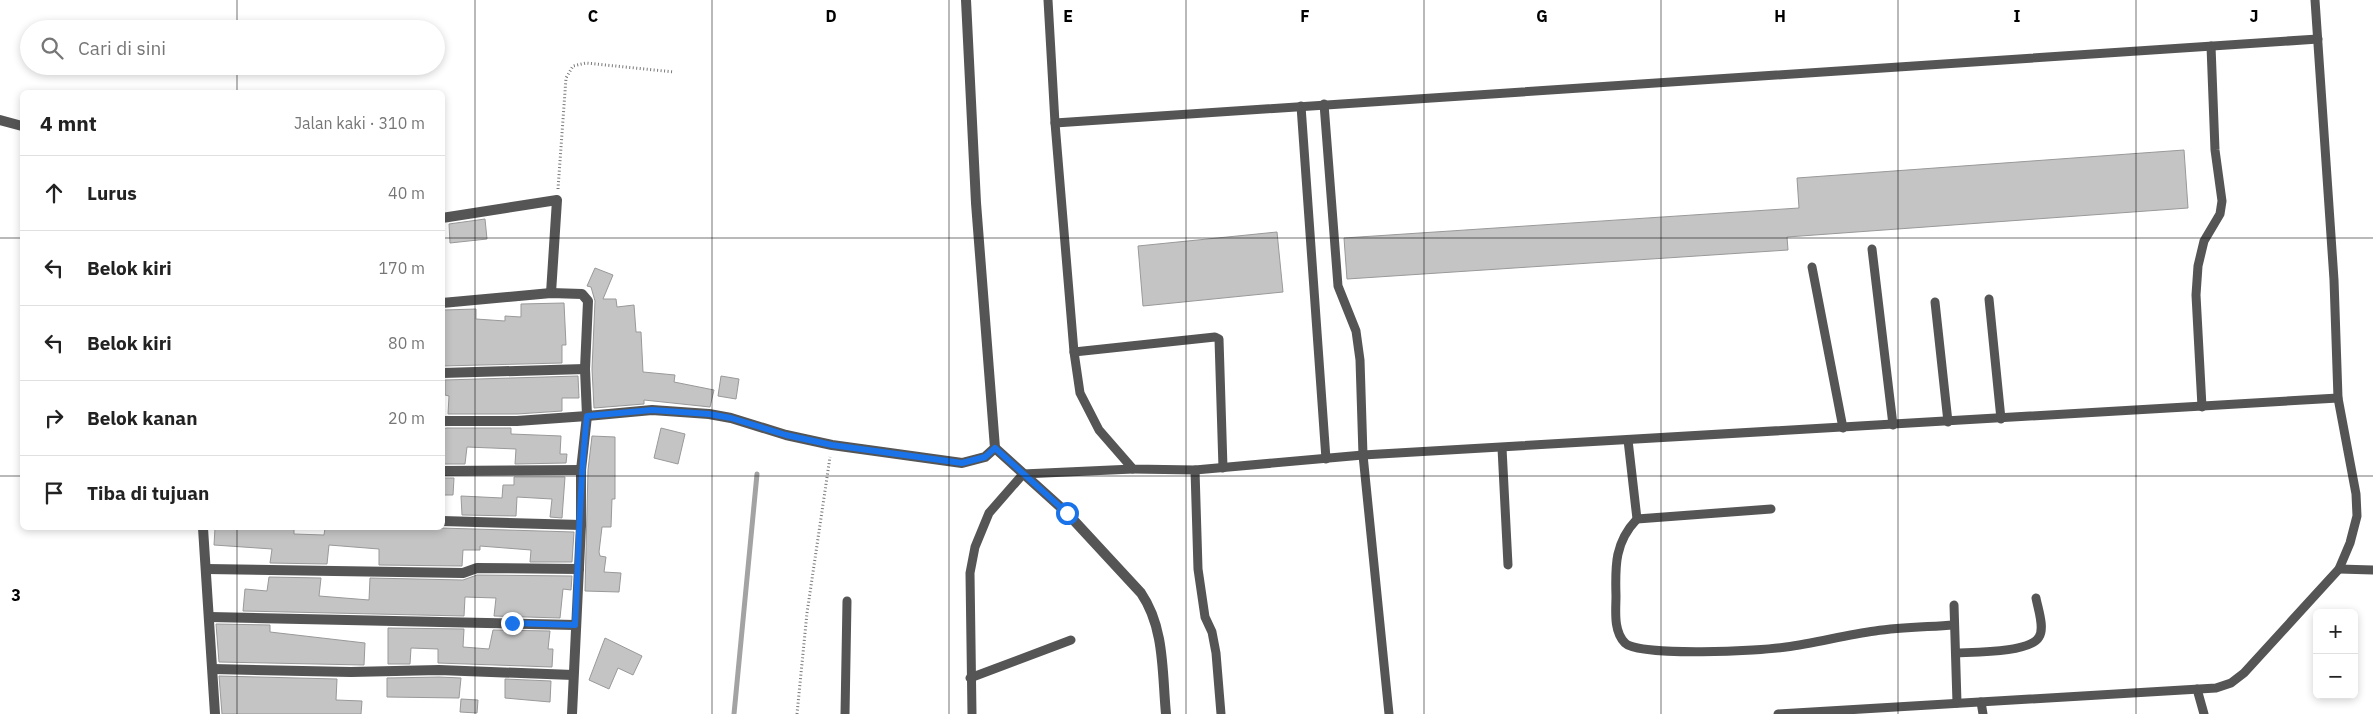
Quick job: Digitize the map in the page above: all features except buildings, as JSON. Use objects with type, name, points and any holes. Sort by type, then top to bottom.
[{"type":"street","points":[[966,0],[976,203],[995,448],[1067,513],[1141,592],[1151,607],[1160,638],[1166,714]]},
{"type":"street","points":[[0,120],[20,125]]},
{"type":"street","points":[[445,218],[557,200],[551,293]]},
{"type":"street","points":[[445,303],[551,293],[582,294],[588,301],[585,369],[587,416],[581,470],[581,525],[572,714]]},
{"type":"street","points":[[445,373],[585,369]]},
{"type":"street","points":[[445,421],[517,421],[652,410],[709,414],[731,418],[786,435],[832,445],[962,463],[985,457],[995,448]]},
{"type":"street","points":[[445,471],[581,470]]},
{"type":"street","points":[[445,521],[581,525]]},
{"type":"street","points":[[203,530],[215,714]]},
{"type":"street","points":[[207,570],[463,573],[477,568],[579,569]]},
{"type":"street","points":[[210,617],[575,625]]},
{"type":"street","points":[[213,669],[351,672],[439,670],[573,675]]},
{"type":"lane","points":[[1048,0],[1055,124],[1074,352],[1080,393],[1086,408],[1099,430],[1133,469]]},
{"type":"lane","points":[[1778,714],[2216,688],[2231,683],[2244,673],[2339,569],[2350,543],[2356,516],[2356,494],[2338,398],[2334,280],[2315,0]]},
{"type":"lane","points":[[1055,124],[1324,104],[2318,39]]},
{"type":"lane","points":[[2202,407],[2196,295],[2198,266],[2204,241],[2220,214],[2222,202],[2215,150],[2211,46]]},
{"type":"lane","points":[[1324,104],[1338,286],[1356,331],[1360,360],[1363,455],[1389,714]]},
{"type":"lane","points":[[1301,106],[1326,459]]},
{"type":"lane","points":[[1872,249],[1893,425]]},
{"type":"lane","points":[[1812,267],[1843,428]]},
{"type":"lane","points":[[1989,299],[2001,419]]},
{"type":"lane","points":[[1935,302],[1948,422]]},
{"type":"lane","points":[[1074,352],[1214,337],[1219,339],[1223,468]]},
{"type":"lane","points":[[972,714],[970,573],[975,547],[989,513],[1023,474],[1133,469],[1195,470],[1363,455],[2338,398]]},
{"type":"lane","points":[[1628,440],[1637,519]]},
{"type":"lane","points":[[1502,448],[1508,565]]},
{"type":"lane","points":[[1195,470],[1198,569],[1206,617],[1212,632],[1216,653],[1221,714]]},
{"type":"lane","points":[[1771,509],[1637,519],[1625,532],[1618,548],[1615,581],[1617,627],[1625,643],[1637,649],[1723,651],[1784,648],[1875,631],[1954,625]]},
{"type":"lane","points":[[2339,569],[2373,570]]},
{"type":"lane","points":[[1956,653],[2029,646],[2039,638],[2041,629],[2036,598]]},
{"type":"lane","points":[[845,714],[847,601]]},
{"type":"lane","points":[[1954,605],[1957,703]]},
{"type":"lane","points":[[970,678],[1071,640]]},
{"type":"lane","points":[[2197,689],[2204,714]]},
{"type":"lane","points":[[1981,702],[1983,714]]},
{"type":"path","points":[[557,200],[566,78],[573,66],[586,63],[674,72]]},
{"type":"path","points":[[797,714],[807,613],[832,445]]},
{"type":"waterway","points":[[734,714],[757,474]]},
{"type":"route","points":[[512,623],[575,625],[581,525],[581,470],[587,416],[652,410],[709,414],[731,418],[786,435],[832,445],[878,453],[962,463],[976,461],[985,457],[995,448],[1067,513]]}]
